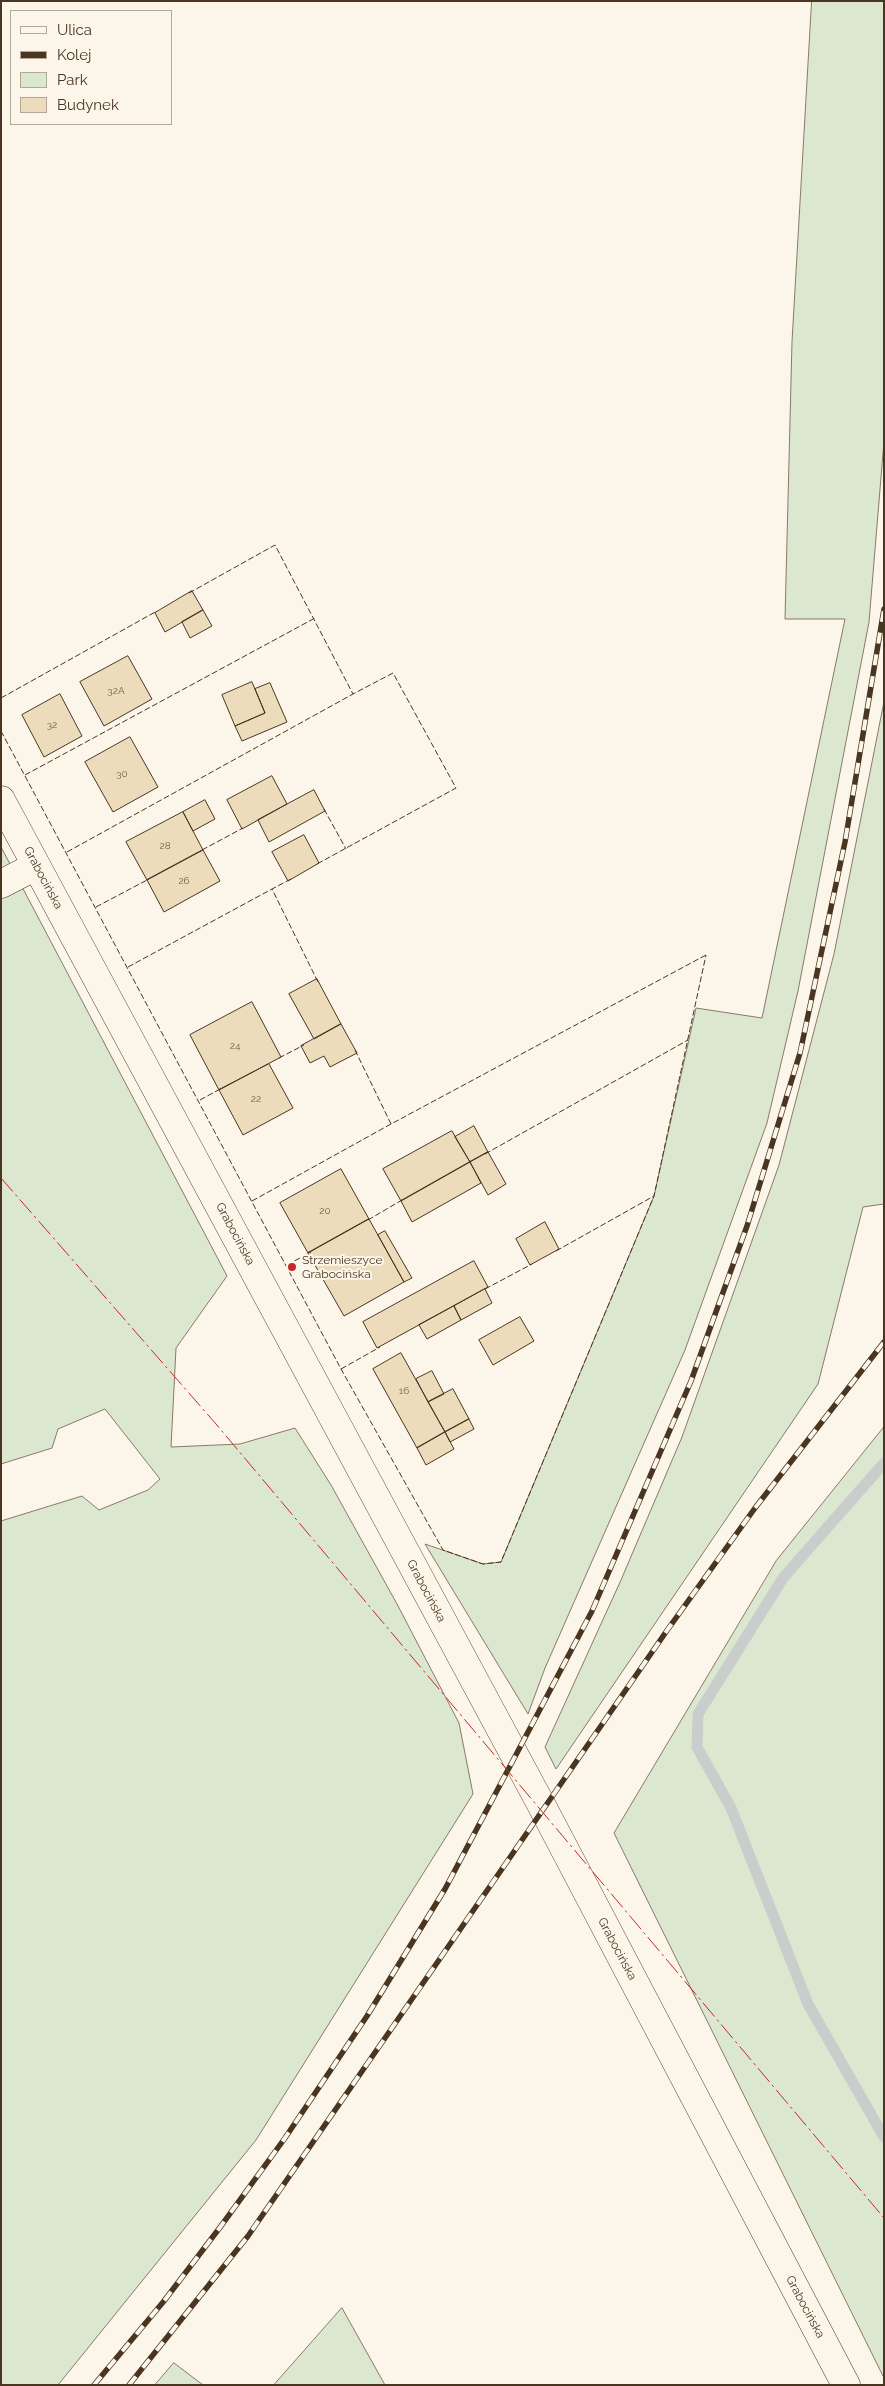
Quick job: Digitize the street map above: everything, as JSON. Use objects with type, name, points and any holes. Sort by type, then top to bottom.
[{"type":"street","name":"Grabocińska","points":[[1,800],[543,1808],[846,2385]]},
{"type":"street","points":[[1,884],[36,866]]},
{"type":"green space","points":[[812,1],[884,1],[884,441],[869,622],[798,991],[767,1123],[685,1350],[545,1668],[528,1714],[425,1544],[483,1564],[501,1562],[654,1196],[696,1008],[762,1018],[845,619],[785,619],[792,342]]},
{"type":"green space","points":[[884,702],[884,1204],[863,1207],[818,1384],[556,1769],[545,1747],[621,1580],[682,1437],[779,1165],[834,954]]},
{"type":"green space","points":[[1,847],[227,1276],[176,1348],[171,1447],[240,1444],[295,1428],[331,1485],[397,1604],[459,1723],[473,1794],[256,2140],[58,2385],[1,2385],[1,1521],[82,1496],[99,1510],[148,1490],[160,1479],[105,1409],[58,1429],[52,1448],[1,1464]]},
{"type":"green space","points":[[884,1427],[884,2378],[614,1833],[776,1561]]},
{"type":"green space","points":[[342,2308],[385,2385],[274,2385]]},
{"type":"green space","points":[[174,2363],[203,2385],[155,2385]]},
{"type":"building","points":[[192,591],[203,610],[165,632],[155,613]]},
{"type":"building","points":[[203,610],[212,626],[190,638],[182,622]]},
{"type":"building","points":[[128,656],[152,699],[104,726],[80,682]]},
{"type":"building","points":[[252,682],[265,713],[235,726],[222,695]]},
{"type":"building","points":[[270,683],[287,722],[242,741],[235,726],[265,713],[255,689]]},
{"type":"building","points":[[60,694],[82,736],[44,757],[22,715]]},
{"type":"building","points":[[130,737],[158,787],[113,812],[85,762]]},
{"type":"building","points":[[272,776],[287,804],[242,829],[227,800]]},
{"type":"building","points":[[314,790],[325,811],[269,842],[258,820]]},
{"type":"building","points":[[205,800],[215,819],[193,831],[183,812]]},
{"type":"building","points":[[183,812],[203,850],[147,880],[126,842]]},
{"type":"building","points":[[304,835],[319,863],[288,881],[272,852]]},
{"type":"building","points":[[203,850],[220,881],[164,912],[147,880]]},
{"type":"building","points":[[317,979],[341,1024],[314,1039],[289,994]]},
{"type":"building","points":[[252,1002],[281,1057],[219,1090],[190,1035]]},
{"type":"building","points":[[341,1024],[357,1053],[330,1067],[324,1056],[310,1063],[301,1046]]},
{"type":"building","points":[[269,1064],[293,1108],[243,1135],[219,1090]]},
{"type":"building","points":[[474,1126],[488,1152],[470,1162],[455,1137]]},
{"type":"building","points":[[452,1131],[470,1162],[401,1201],[383,1169]]},
{"type":"building","points":[[488,1152],[506,1184],[488,1195],[470,1162]]},
{"type":"building","points":[[470,1162],[481,1183],[412,1222],[401,1201]]},
{"type":"building","points":[[341,1169],[369,1219],[308,1253],[280,1203]]},
{"type":"building","points":[[369,1219],[404,1282],[344,1316],[308,1253]]},
{"type":"building","points":[[545,1222],[559,1249],[530,1265],[516,1239]]},
{"type":"building","points":[[385,1231],[412,1278],[404,1282],[378,1235]]},
{"type":"building","points":[[474,1261],[488,1287],[377,1348],[363,1322]]},
{"type":"building","points":[[485,1289],[492,1303],[461,1320],[454,1306]]},
{"type":"building","points":[[454,1306],[461,1320],[427,1339],[419,1325]]},
{"type":"building","points":[[520,1317],[534,1341],[493,1365],[479,1340]]},
{"type":"building","points":[[401,1353],[445,1432],[417,1448],[373,1369]]},
{"type":"building","points":[[432,1371],[444,1394],[428,1402],[416,1379]]},
{"type":"building","points":[[453,1389],[469,1419],[445,1432],[428,1402]]},
{"type":"building","points":[[469,1419],[474,1429],[450,1442],[445,1432]]},
{"type":"building","points":[[445,1432],[454,1449],[426,1465],[417,1448]]},
{"type":"waterway","points":[[884,1463],[783,1578],[698,1714],[697,1747],[731,1808],[808,2004],[884,2137]]},
{"type":"railway","points":[[94,2385],[164,2301],[221,2226],[285,2138],[367,2016],[445,1889],[592,1611],[691,1381],[747,1226],[800,1053],[845,842],[884,609]]},
{"type":"railway","points":[[129,2385],[248,2236],[668,1629],[755,1508],[884,1342]]},
{"type":"fence","points":[[189,593],[275,545],[353,694],[393,673],[456,788],[317,864]]},
{"type":"fence","points":[[1,698],[157,611]]},
{"type":"fence","points":[[25,775],[315,618]]},
{"type":"fence","points":[[67,852],[353,694]]},
{"type":"fence","points":[[1,731],[341,1369],[443,1550],[483,1564],[501,1562],[654,1196],[706,955]]},
{"type":"fence","points":[[324,809],[346,849]]},
{"type":"fence","points":[[202,850],[243,828]]},
{"type":"fence","points":[[96,907],[149,879]]},
{"type":"fence","points":[[291,879],[272,889],[318,982]]},
{"type":"fence","points":[[128,967],[272,889]]},
{"type":"fence","points":[[355,1050],[391,1124],[706,955]]},
{"type":"fence","points":[[485,1154],[688,1040]]},
{"type":"fence","points":[[279,1058],[304,1045]]},
{"type":"fence","points":[[200,1100],[222,1088]]},
{"type":"fence","points":[[252,1201],[391,1124]]},
{"type":"fence","points":[[556,1251],[654,1196]]},
{"type":"fence","points":[[368,1220],[402,1200]]},
{"type":"fence","points":[[287,1265],[311,1252]]},
{"type":"fence","points":[[485,1289],[532,1264]]},
{"type":"fence","points":[[341,1369],[380,1347]]},
{"type":"power","points":[[1,1178],[216,1424],[884,2218]]},
{"type":"place","name":"Strzemieszyce Grabocińska","points":[[292,1267]]}]
